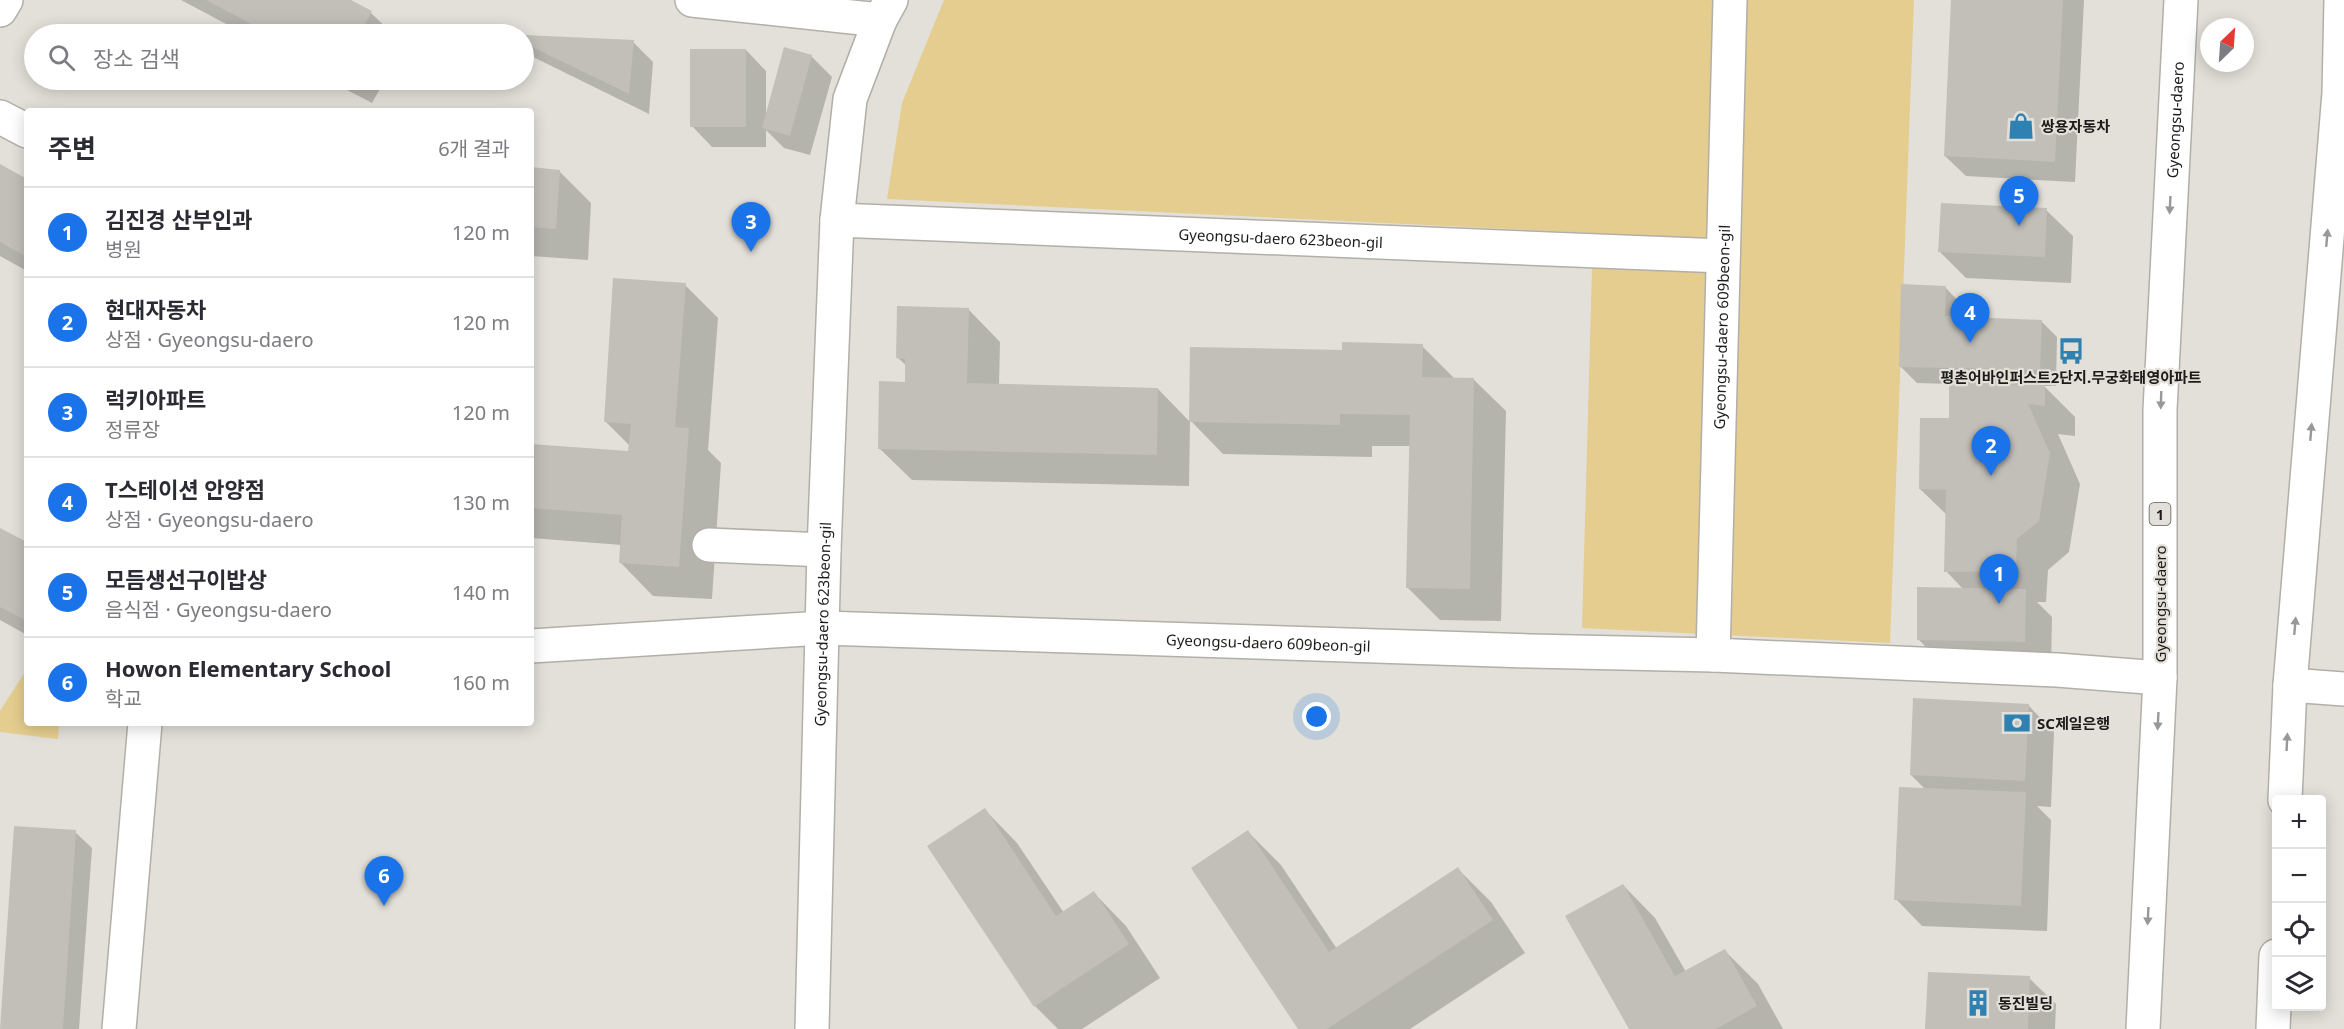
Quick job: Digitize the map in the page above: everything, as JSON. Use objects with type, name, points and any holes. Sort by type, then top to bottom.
[{"type":"street","points":[[0,10],[6,0]]},
{"type":"street","points":[[692,0],[885,10]]},
{"type":"street","name":"Gyeongsu-daero 609beon-gil","points":[[1713,654],[1730,0]]},
{"type":"street","name":"Gyeongsu-daero","points":[[2143,1029],[2160,678],[2160,410],[2181,0]]},
{"type":"street","points":[[2284,795],[2290,685],[2341,85],[2341,0]]},
{"type":"street","name":"Gyeongsu-daero 623beon-gil","points":[[812,1029],[824,550],[837,220],[850,99],[885,10]]},
{"type":"street","points":[[0,117],[24,129]]},
{"type":"street","name":"Gyeongsu-daero 623beon-gil","points":[[837,220],[1724,256]]},
{"type":"street","points":[[709,545],[824,550]]},
{"type":"street","name":"Gyeongsu-daero 609beon-gil","points":[[534,646],[823,628],[1518,651],[1713,654],[2057,670],[2160,678]]},
{"type":"street","points":[[2290,685],[2344,689]]},
{"type":"street","points":[[119,1029],[145,726]]},
{"type":"street","points":[[2273,1029],[2277,957]]},
{"type":"shaded area","points":[[944,0],[1914,0],[1890,643],[1582,628],[1593,233],[887,199],[902,103]]},
{"type":"shaded area","points":[[24,674],[24,726],[59,726],[58,739],[0,732],[0,711]]},
{"type":"building","points":[[206,0],[351,0],[372,11],[365,24],[251,24]]},
{"type":"building","points":[[1951,0],[2063,0],[2055,162],[1944,156]]},
{"type":"building","points":[[534,35],[634,40],[629,94],[534,48]]},
{"type":"building","points":[[784,47],[812,55],[790,136],[762,128]]},
{"type":"building","points":[[690,49],[746,49],[746,127],[690,127]]},
{"type":"building","points":[[0,164],[24,177],[24,255],[0,242]]},
{"type":"building","points":[[534,167],[560,170],[556,229],[534,227]]},
{"type":"building","points":[[1941,203],[2047,208],[2045,257],[1938,252]]},
{"type":"building","points":[[613,278],[686,283],[675,427],[689,428],[679,567],[619,563],[622,515],[534,508],[534,444],[628,451],[631,424],[604,422]]},
{"type":"building","points":[[1901,284],[1946,286],[1945,316],[2042,320],[2040,370],[1899,367]]},
{"type":"building","points":[[897,306],[969,308],[967,383],[1158,388],[1157,455],[878,449],[879,381],[905,382],[905,359],[896,358]]},
{"type":"building","points":[[1342,342],[1423,344],[1422,377],[1474,378],[1470,589],[1406,588],[1410,415],[1340,414],[1340,425],[1189,422],[1190,347],[1342,350]]},
{"type":"building","points":[[1949,383],[2045,385],[2045,406],[2028,404],[2050,453],[2039,521],[2017,539],[2016,571],[1944,572],[1946,490],[1919,489],[1920,418],[1949,418]]},
{"type":"building","points":[[0,528],[24,540],[24,619],[0,607]]},
{"type":"building","points":[[1917,587],[2026,589],[2025,642],[1917,640]]},
{"type":"building","points":[[1913,698],[2029,704],[2025,781],[1910,775]]},
{"type":"building","points":[[1899,787],[2026,792],[2021,906],[1894,900]]},
{"type":"building","points":[[985,808],[1056,916],[1094,891],[1129,944],[1034,1007],[927,846]]},
{"type":"building","points":[[14,826],[76,830],[63,1029],[0,1029]]},
{"type":"building","points":[[1248,830],[1329,952],[1458,867],[1493,920],[1327,1029],[1298,1029],[1191,868]]},
{"type":"building","points":[[1623,884],[1675,976],[1725,949],[1757,1006],[1716,1029],[1629,1029],[1565,916]]},
{"type":"building","name":"동진빌딩","points":[[1928,972],[2030,976],[2028,1029],[1925,1029]]},
{"type":"place","name":"쌍용자동차","points":[[2021,126]]},
{"type":"place","name":"모듬생선구이밥상","points":[[2019,226]]},
{"type":"place","name":"럭키아파트","points":[[751,252]]},
{"type":"place","name":"T스테이션 안양점","points":[[1970,343]]},
{"type":"place","name":"평촌어바인퍼스트2단지.무궁화태영아파트","points":[[2071,351]]},
{"type":"place","name":"현대자동차","points":[[1991,476]]},
{"type":"place","name":"김진경 산부인과","points":[[1999,604]]},
{"type":"place","name":"SC제일은행","points":[[2017,723]]},
{"type":"place","name":"Howon Elementary School","points":[[384,906]]},
{"type":"place","name":"동진빌딩","points":[[1978,1003]]}]
